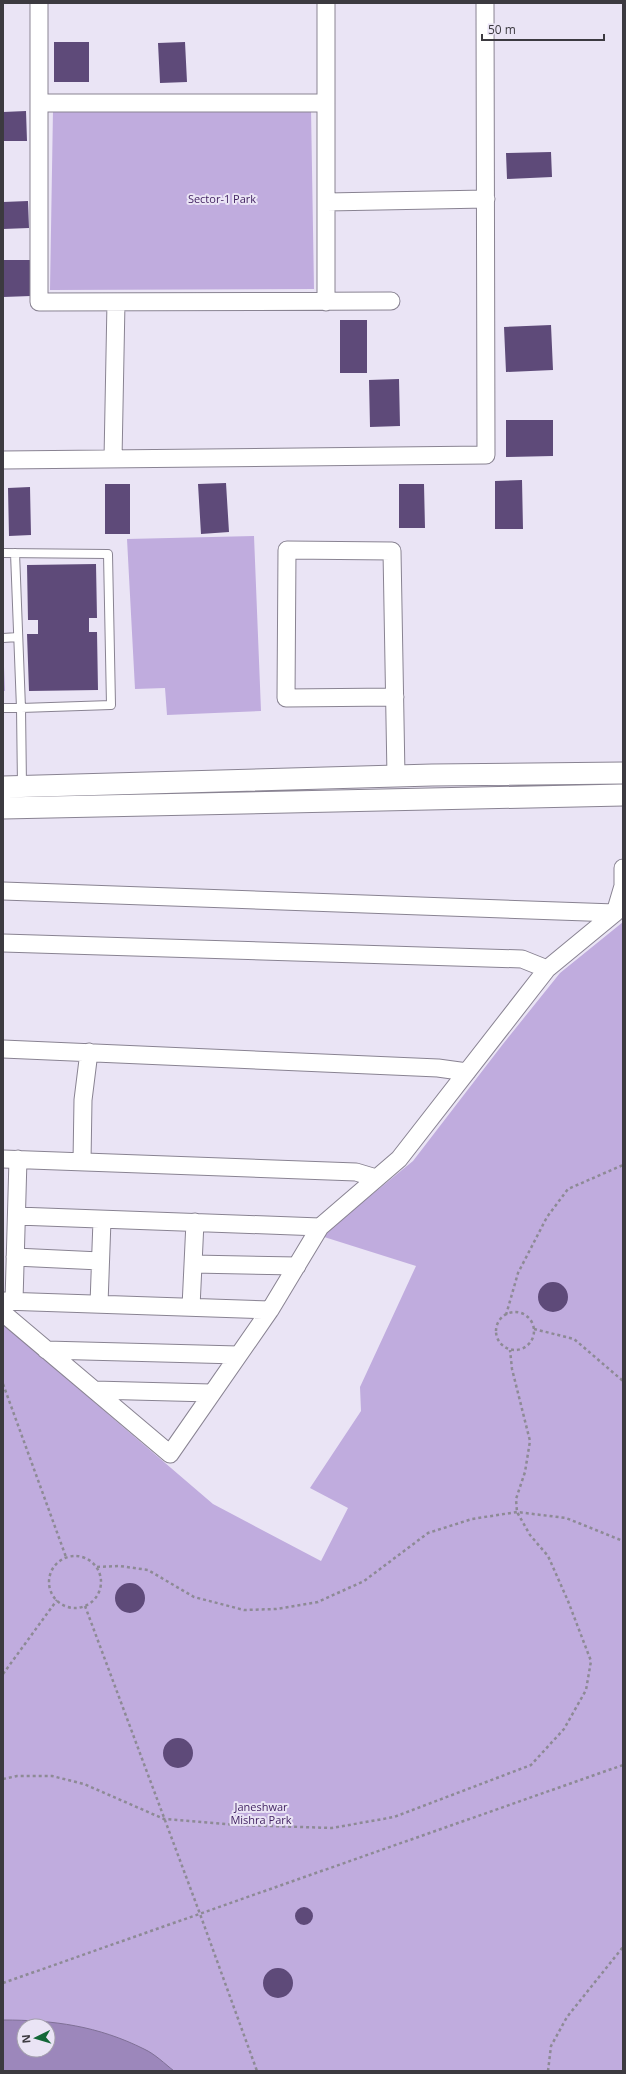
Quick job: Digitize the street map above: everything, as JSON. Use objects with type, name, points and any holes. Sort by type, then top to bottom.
[{"type":"street","points":[[39,3],[39,302],[391,301]]},
{"type":"street","points":[[326,3],[326,302]]},
{"type":"street","points":[[3,460],[486,455],[485,3]]},
{"type":"street","points":[[39,103],[326,103]]},
{"type":"street","points":[[326,202],[486,199]]},
{"type":"street","points":[[113,458],[116,302]]},
{"type":"street","points":[[394,697],[286,698],[287,550],[392,551],[396,776]]},
{"type":"street","points":[[12,787],[396,776],[623,773]]},
{"type":"street","points":[[3,808],[623,794]]},
{"type":"street","points":[[7,1305],[46,1350],[170,1454],[270,1310],[320,1227],[399,1159],[547,969],[615,913],[623,885],[623,868]]},
{"type":"street","points":[[3,891],[615,913]]},
{"type":"street","points":[[3,943],[522,959],[547,969]]},
{"type":"street","points":[[3,1049],[438,1068],[467,1072]]},
{"type":"street","points":[[82,1162],[84,1100],[89,1052]]},
{"type":"street","points":[[7,1305],[15,1257],[17,1216],[11,1159],[356,1172],[376,1178]]},
{"type":"street","points":[[17,1216],[320,1227]]},
{"type":"street","points":[[99,1304],[102,1220]]},
{"type":"street","points":[[191,1307],[195,1222]]},
{"type":"street","points":[[15,1257],[100,1261]]},
{"type":"street","points":[[193,1264],[297,1266]]},
{"type":"street","points":[[7,1305],[99,1304],[270,1310]]},
{"type":"street","points":[[46,1350],[238,1355]]},
{"type":"street","points":[[94,1390],[211,1393]]},
{"type":"lane","points":[[3,553],[108,554],[111,705],[3,708]]},
{"type":"lane","points":[[12,787],[21,708],[15,553]]},
{"type":"lane","points":[[3,638],[18,637]]},
{"type":"path","points":[[506,1315],[518,1273],[547,1218],[568,1189],[623,1166]]},
{"type":"path","points":[[521,1313],[532,1322],[534,1329],[530,1343],[525,1348],[510,1350],[504,1346],[497,1334],[497,1326],[501,1319],[506,1315],[521,1313]]},
{"type":"path","points":[[534,1329],[574,1339],[623,1381]]},
{"type":"path","points":[[3,1779],[17,1776],[52,1776],[84,1784],[164,1818],[239,1825],[332,1828],[394,1817],[531,1764],[564,1729],[586,1690],[591,1661],[548,1556],[530,1535],[518,1512],[516,1500],[525,1472],[530,1441],[512,1369],[510,1350]]},
{"type":"path","points":[[3,1384],[66,1557]]},
{"type":"path","points":[[97,1567],[120,1566],[148,1570],[194,1597],[244,1610],[276,1609],[318,1602],[364,1581],[428,1533],[472,1519],[518,1512],[566,1518],[623,1541]]},
{"type":"path","points":[[80,1555],[90,1559],[97,1567],[101,1576],[101,1587],[97,1597],[90,1604],[70,1608],[57,1600],[49,1587],[49,1576],[53,1567],[60,1559],[66,1557],[80,1555]]},
{"type":"path","points":[[3,1674],[57,1600]]},
{"type":"path","points":[[84,1606],[200,1914],[257,2071]]},
{"type":"path","points":[[3,1983],[623,1765]]},
{"type":"path","points":[[548,2071],[552,2046],[567,2018],[623,1947]]},
{"type":"green space","name":"Sector-1 Park","points":[[311,109],[314,289],[50,290],[53,110]]},
{"type":"green space","points":[[254,536],[261,711],[167,715],[165,688],[135,689],[127,539]]},
{"type":"green space","points":[[3,642],[5,691],[3,691]]},
{"type":"green space","name":"Janeshwar Mishra Park","points":[[623,922],[623,2071],[3,2071],[3,1324],[213,1504],[321,1561],[348,1508],[310,1488],[361,1411],[360,1387],[416,1266],[321,1236],[413,1161],[560,973]]},
{"type":"shaded area","points":[[3,2020],[16,2020],[16,2058],[56,2058],[56,2023],[93,2030],[127,2041],[156,2056],[174,2071],[3,2071]]},
{"type":"building","points":[[54,42],[89,42],[89,82],[54,82]]},
{"type":"building","points":[[185,42],[187,82],[160,83],[158,43]]},
{"type":"building","points":[[26,111],[27,141],[3,141],[3,112]]},
{"type":"building","points":[[551,152],[552,177],[507,179],[506,153]]},
{"type":"building","points":[[28,201],[29,228],[3,229],[3,202]]},
{"type":"building","points":[[3,260],[30,260],[31,296],[3,297]]},
{"type":"building","points":[[340,320],[367,320],[367,373],[340,373]]},
{"type":"building","points":[[551,325],[553,370],[506,372],[504,327]]},
{"type":"building","points":[[399,379],[400,426],[370,427],[369,380]]},
{"type":"building","points":[[506,420],[553,420],[553,456],[506,457]]},
{"type":"building","points":[[522,480],[523,529],[495,529],[495,481]]},
{"type":"building","points":[[226,483],[229,532],[201,534],[198,484]]},
{"type":"building","points":[[105,484],[130,484],[130,534],[105,534]]},
{"type":"building","points":[[399,484],[424,484],[425,528],[399,528]]},
{"type":"building","points":[[30,487],[31,535],[9,536],[8,488]]},
{"type":"building","points":[[96,564],[97,618],[89,618],[89,632],[97,632],[98,690],[29,691],[27,634],[38,634],[38,620],[28,620],[27,565]]},
{"type":"building","points":[[553,1282],[564,1286],[568,1297],[564,1308],[553,1312],[542,1308],[538,1297],[542,1286]]},
{"type":"building","points":[[130,1583],[141,1587],[145,1598],[141,1609],[130,1613],[119,1609],[115,1598],[119,1587]]},
{"type":"building","points":[[178,1738],[189,1742],[193,1753],[189,1764],[178,1768],[167,1764],[163,1753],[167,1742]]},
{"type":"building","points":[[300,1907],[308,1907],[313,1912],[311,1923],[308,1925],[300,1925],[295,1920],[295,1912]]},
{"type":"building","points":[[278,1968],[289,1972],[293,1983],[289,1994],[278,1998],[267,1994],[263,1983],[267,1972]]}]
